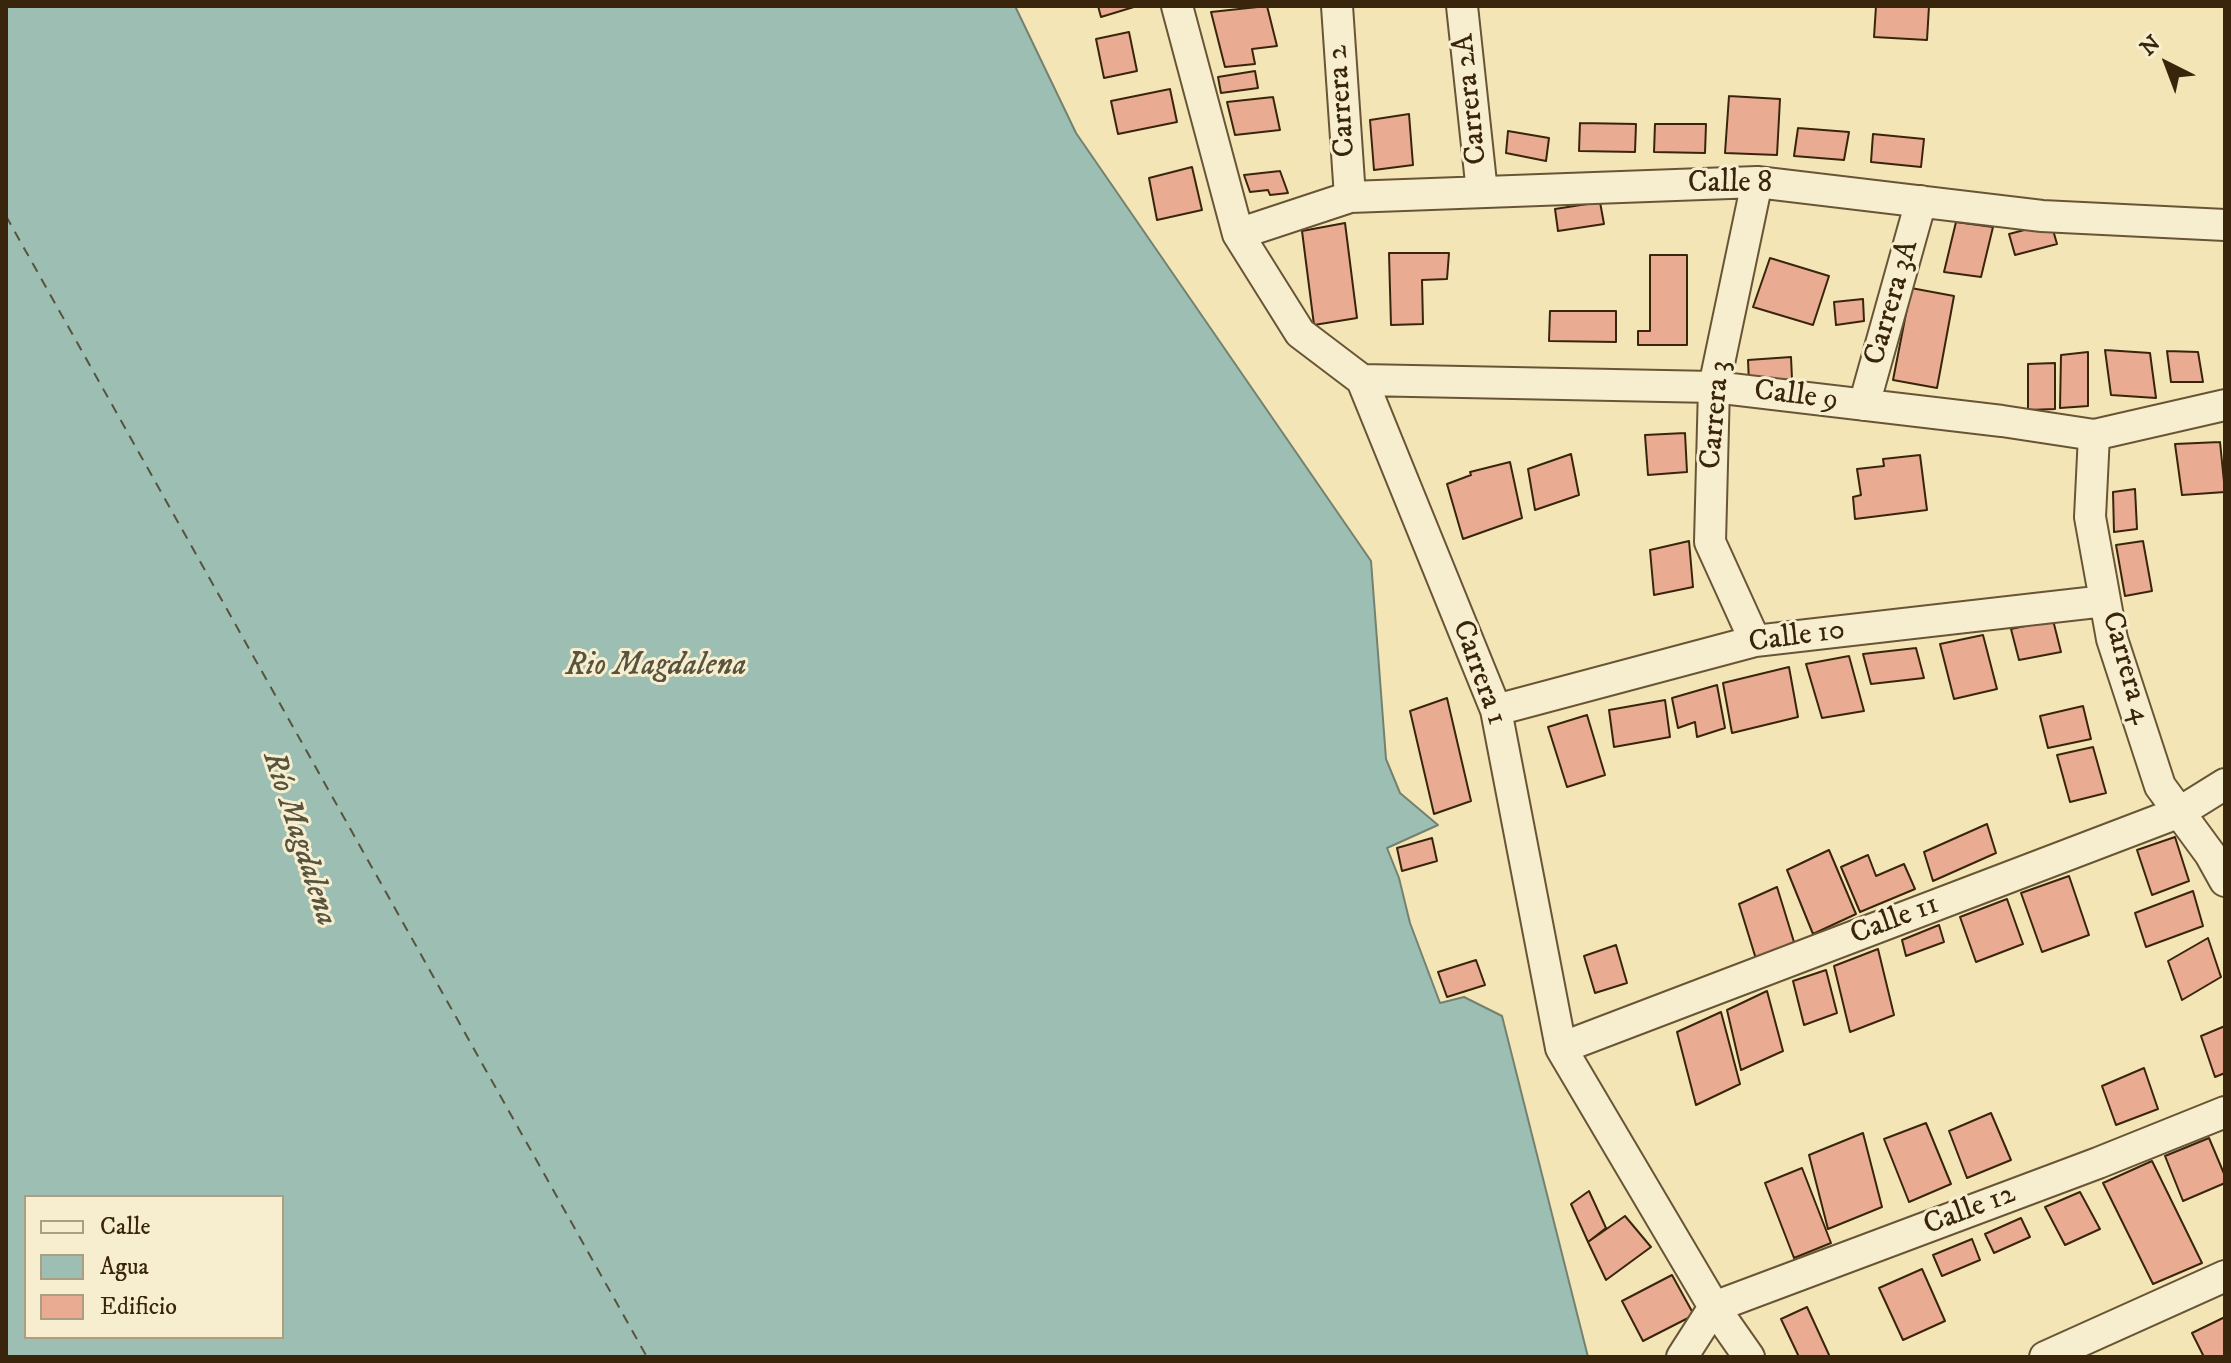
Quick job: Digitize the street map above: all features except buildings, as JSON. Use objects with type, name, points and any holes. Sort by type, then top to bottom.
[{"type":"street","name":"Carrera 2","points":[[1337,6],[1350,197]]},
{"type":"street","name":"Carrera 2A","points":[[1462,6],[1482,192]]},
{"type":"street","points":[[1185,8],[1238,234],[1300,333],[1362,380]]},
{"type":"street","name":"Calle 8","points":[[1238,234],[1350,197],[1757,182],[2042,216],[2225,225]]},
{"type":"street","name":"Carrera 3","points":[[1755,641],[1710,542],[1714,387],[1757,182]]},
{"type":"street","name":"Carrera 3A","points":[[1864,405],[1921,201]]},
{"type":"street","name":"Calle 9","points":[[1362,380],[1714,387],[2094,435],[2225,405]]},
{"type":"street","name":"Carrera 1","points":[[1362,380],[1496,710],[1561,1048],[1714,1307]]},
{"type":"street","name":"Carrera 4","points":[[2094,435],[2090,517],[2112,639],[2160,786],[2210,854],[2225,881]]},
{"type":"street","name":"Calle 10","points":[[1496,710],[1755,641],[2105,601]]},
{"type":"street","name":"Calle 11","points":[[1561,1048],[2180,812],[2225,784]]},
{"type":"street","name":"Calle 12","points":[[1714,1307],[2225,1112]]},
{"type":"street","points":[[2045,1357],[2225,1276]]},
{"type":"street","points":[[1682,1357],[1714,1307],[1749,1357]]},
{"type":"water","name":"Rio Magdalena","points":[[6,6],[1015,6],[1076,133],[1371,561],[1386,759],[1400,793],[1438,825],[1387,848],[1399,878],[1410,923],[1440,1003],[1464,997],[1502,1016],[1588,1357],[6,1357]]},
{"type":"ferry route","points":[[6,216],[647,1357]]},
{"type":"water label","name":"Río Magdalena","points":[[298,839]]}]
